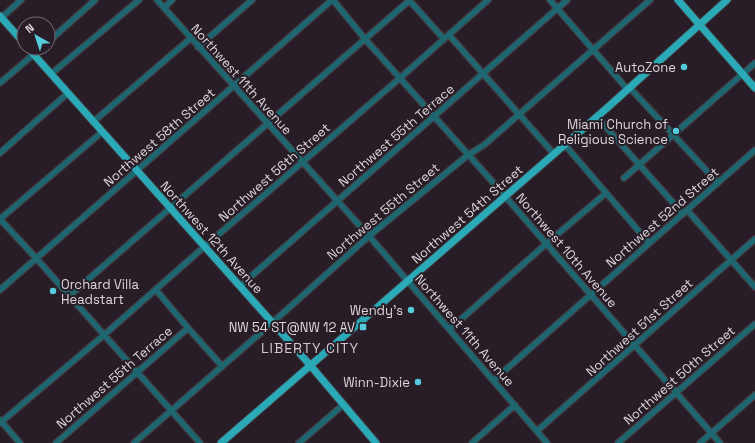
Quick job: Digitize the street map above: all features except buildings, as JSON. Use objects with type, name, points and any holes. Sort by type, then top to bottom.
[{"type":"main road","points":[[678,0],[755,88]]},
{"type":"main road","name":"Northwest 54th Street","points":[[221,443],[629,89],[725,1]]},
{"type":"main road","points":[[0,17],[16,34]]},
{"type":"main road","name":"Northwest 12th Avenue","points":[[36,56],[344,404],[376,443]]},
{"type":"street","points":[[0,17],[20,0]]},
{"type":"street","points":[[56,35],[96,0]]},
{"type":"street","points":[[51,74],[139,0]]},
{"type":"street","name":"Northwest 11th Avenue","points":[[157,0],[369,236],[547,443]]},
{"type":"street","points":[[164,8],[172,0]]},
{"type":"street","points":[[198,47],[252,0]]},
{"type":"street","name":"Northwest 10th Avenue","points":[[332,0],[720,443]]},
{"type":"street","name":"Northwest 58th Street","points":[[0,290],[332,0]]},
{"type":"street","points":[[70,296],[409,0],[444,39]]},
{"type":"street","name":"Northwest 56th Street","points":[[1,421],[104,335],[488,0]]},
{"type":"street","points":[[550,0],[593,50],[674,134],[718,183]]},
{"type":"street","name":"Northwest 55th Terrace","points":[[240,286],[567,0]]},
{"type":"street","name":"Northwest 55th Street","points":[[134,443],[369,236],[468,155],[484,145],[650,0]]},
{"type":"street","points":[[449,35],[554,154]]},
{"type":"street","points":[[93,122],[191,38]]},
{"type":"street","points":[[0,83],[32,56]]},
{"type":"street","points":[[624,178],[639,163],[755,63]]},
{"type":"street","points":[[0,153],[68,93]]},
{"type":"street","points":[[597,117],[755,287]]},
{"type":"street","points":[[102,132],[0,219],[200,443]]},
{"type":"street","points":[[565,145],[649,243]]},
{"type":"street","name":"Northwest 52nd Street","points":[[494,380],[755,150]]},
{"type":"street","points":[[450,329],[606,193]]},
{"type":"street","name":"Northwest 51st Street","points":[[537,431],[755,239]]},
{"type":"street","points":[[156,290],[222,366]]},
{"type":"street","name":"Northwest 50th Street","points":[[618,443],[755,324]]},
{"type":"street","name":"Northwest 55th Terrace","points":[[56,443],[188,328]]},
{"type":"street","points":[[700,443],[755,395]]},
{"type":"street","points":[[299,443],[344,404]]},
{"type":"street","points":[[472,443],[515,405]]},
{"type":"street","points":[[1,421],[20,443]]},
{"type":"place","name":"AutoZone","points":[[684,67]]},
{"type":"place","name":"Miami Church of Religious Science","points":[[676,131]]},
{"type":"place","name":"Orchard Villa Headstart","points":[[53,291]]},
{"type":"place","name":"Wendy's","points":[[411,310]]},
{"type":"place","name":"NW 54 ST@NW 12 AV","points":[[363,327]]},
{"type":"place","name":"Winn-Dixie","points":[[418,382]]},
{"type":"district","name":"LIBERTY CITY","points":[[310,348]]}]
